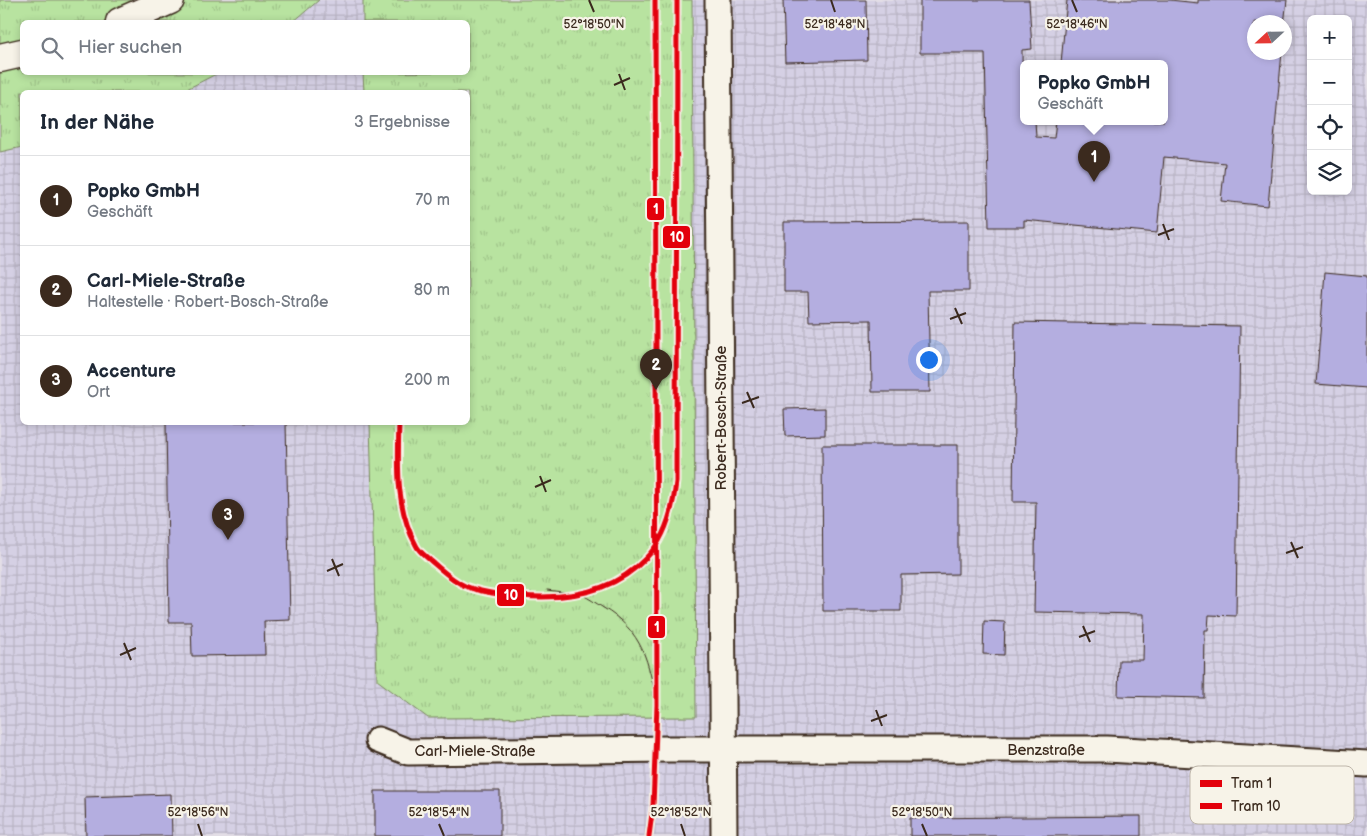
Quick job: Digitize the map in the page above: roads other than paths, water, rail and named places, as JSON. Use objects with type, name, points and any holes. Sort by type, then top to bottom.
[{"type":"main road","points":[[125,20],[170,0]]},
{"type":"main road","points":[[0,58],[20,53]]},
{"type":"street","name":"Robert-Bosch-Straße","points":[[718,0],[724,836]]},
{"type":"street","name":"Carl-Miele-Straße","points":[[378,740],[408,752],[724,750]]},
{"type":"street","name":"Benzstraße","points":[[724,750],[1108,749],[1367,764]]},
{"type":"tram line","name":"1","points":[[649,836],[653,806],[657,705],[655,0]]},
{"type":"tram line","name":"10","points":[[399,425],[399,485],[404,516],[409,531],[421,552],[447,575],[465,586],[492,593],[537,597],[554,597],[588,592],[619,579],[633,570],[646,558],[659,541],[670,513],[676,482],[677,0]]},
{"type":"tram line","points":[[547,590],[582,595],[616,617],[627,627],[635,637],[647,661],[657,705]]},
{"type":"place","name":"Popko GmbH","points":[[1094,182]]},
{"type":"place","name":"Carl-Miele-Straße","points":[[656,390]]},
{"type":"place","name":"Accenture","points":[[228,540]]}]
